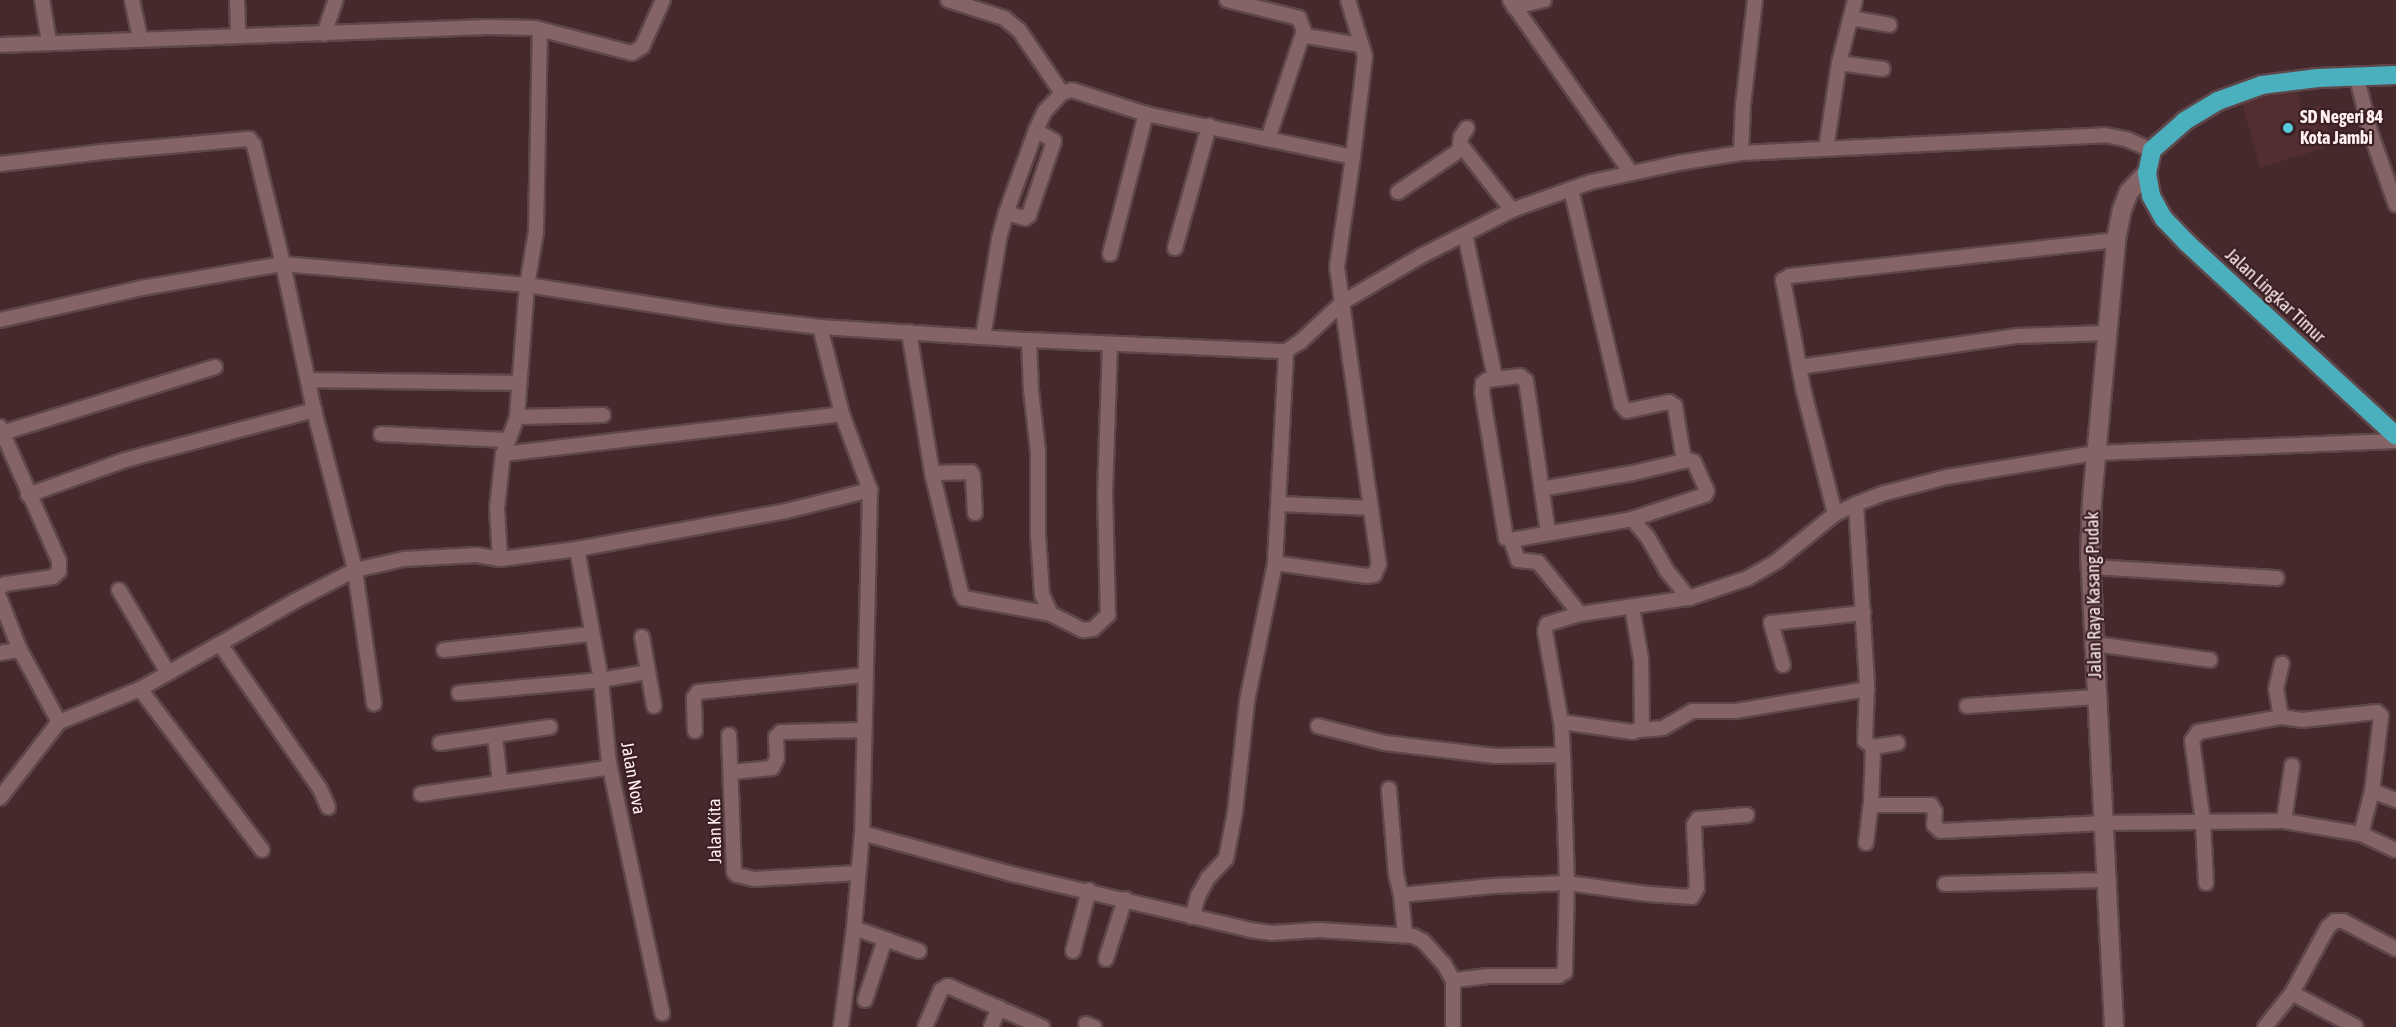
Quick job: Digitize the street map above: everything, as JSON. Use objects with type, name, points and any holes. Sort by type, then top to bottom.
[{"type":"highway","points":[[2148,173],[2152,150],[2193,116],[2218,101],[2262,85],[2318,78],[2396,75]]},
{"type":"highway","name":"Jalan Lingkar Timur","points":[[2148,173],[2151,196],[2164,219],[2187,243],[2396,436]]},
{"type":"street","points":[[42,0],[49,42]]},
{"type":"street","points":[[132,0],[140,38]]},
{"type":"street","points":[[237,0],[238,34]]},
{"type":"street","points":[[324,34],[336,0]]},
{"type":"street","points":[[0,45],[238,34],[324,34],[488,27],[540,30],[632,53],[642,47],[663,0]]},
{"type":"street","points":[[948,0],[1004,18],[1018,30],[1062,93]]},
{"type":"street","points":[[1227,0],[1299,18],[1303,33],[1268,140]]},
{"type":"street","points":[[1275,563],[1330,572],[1374,575],[1379,564],[1337,267],[1365,56],[1348,0]]},
{"type":"street","points":[[1544,0],[1512,4],[1573,87],[1631,173]]},
{"type":"street","points":[[1742,153],[1743,105],[1755,0]]},
{"type":"street","points":[[1826,149],[1839,63],[1855,0]]},
{"type":"street","points":[[1851,18],[1889,25]]},
{"type":"street","points":[[500,559],[497,508],[502,454],[517,417],[526,285],[536,232],[540,30]]},
{"type":"street","points":[[1303,33],[1361,45]]},
{"type":"street","points":[[1839,63],[1883,69]]},
{"type":"street","points":[[2357,78],[2370,131],[2396,205]]},
{"type":"street","points":[[983,337],[999,239],[1006,213],[1036,130],[1046,111],[1062,93],[1072,90],[1146,114],[1353,157]]},
{"type":"street","points":[[1110,254],[1146,114]]},
{"type":"street","points":[[1175,248],[1209,126]]},
{"type":"street","points":[[1467,128],[1461,137],[1463,148],[1512,210]]},
{"type":"street","points":[[1006,213],[1025,218],[1029,215],[1054,141],[1036,130]]},
{"type":"street","points":[[0,320],[142,288],[284,264],[526,285],[725,316],[820,327],[1029,340],[1286,351],[1300,342],[1343,302],[1465,234],[1512,210],[1571,189],[1631,173],[1742,153],[2105,135],[2126,139],[2152,150]]},
{"type":"street","points":[[0,164],[249,139],[254,145],[284,264],[314,410],[356,570],[374,704]]},
{"type":"street","points":[[1398,192],[1463,148]]},
{"type":"street","name":"Jalan Raya Kasang Pudak","points":[[2114,1027],[2091,567],[2096,453],[2116,240],[2122,210],[2129,192],[2148,173]]},
{"type":"street","points":[[1571,189],[1621,404],[1627,411],[1669,402],[1675,406],[1684,461]]},
{"type":"street","points":[[1465,234],[1495,378]]},
{"type":"street","points":[[1835,514],[1799,368],[1782,283],[1785,277],[2116,240]]},
{"type":"street","points":[[820,327],[842,414],[870,490],[862,832],[854,928],[841,1027]]},
{"type":"street","points":[[909,332],[933,473],[961,593],[964,598],[1051,614],[1083,630],[1094,629],[1108,615],[1106,495],[1110,344]]},
{"type":"street","points":[[1799,368],[2018,336],[2108,333]]},
{"type":"street","points":[[1029,340],[1031,390],[1038,451],[1038,535],[1042,595],[1051,614]]},
{"type":"street","points":[[1192,917],[1198,896],[1208,878],[1226,859],[1228,851],[1247,701],[1275,563],[1280,504],[1286,351]]},
{"type":"street","points":[[0,588],[5,584],[46,579],[59,571],[59,561],[5,452],[1,430],[215,367]]},
{"type":"street","points":[[1548,533],[1526,381],[1520,375],[1495,378],[1483,383],[1482,392],[1505,536],[1511,540],[1518,560],[1538,562],[1580,614]]},
{"type":"street","points":[[309,380],[519,382]]},
{"type":"street","points":[[28,495],[125,460],[314,410]]},
{"type":"street","points":[[502,454],[842,414]]},
{"type":"street","points":[[517,417],[603,415]]},
{"type":"street","points":[[381,434],[507,440]]},
{"type":"street","points":[[1453,980],[1488,976],[1558,976],[1565,972],[1567,883],[1563,755],[1561,722],[1545,631],[1547,624],[1580,614],[1689,598],[1748,578],[1777,561],[1835,514],[1886,493],[1947,477],[2096,453],[2396,441]]},
{"type":"street","points":[[1511,540],[1632,519],[1705,495],[1707,491],[1694,462],[1684,461],[1633,473],[1541,489]]},
{"type":"street","points":[[933,473],[971,472],[974,476],[975,513]]},
{"type":"street","points":[[0,798],[58,722],[140,689],[356,570],[404,560],[477,555],[500,559],[577,549],[786,511],[870,490]]},
{"type":"street","points":[[1280,504],[1371,508]]},
{"type":"street","points":[[1856,504],[1867,689],[1865,741],[1873,747],[1899,743]]},
{"type":"street","points":[[1632,519],[1647,536],[1667,571],[1689,598]]},
{"type":"street","name":"Jalan Nova","points":[[577,549],[601,680],[609,763],[662,1013]]},
{"type":"street","points":[[2091,567],[2277,578]]},
{"type":"street","points":[[119,590],[168,673]]},
{"type":"street","points":[[0,599],[20,650],[58,722]]},
{"type":"street","points":[[1632,607],[1641,659],[1642,726],[1640,730]]},
{"type":"street","points":[[1783,665],[1771,623],[1863,613]]},
{"type":"street","points":[[444,650],[592,634]]},
{"type":"street","points":[[642,637],[654,706]]},
{"type":"street","points":[[219,644],[320,789],[328,807]]},
{"type":"street","points":[[2095,644],[2210,660]]},
{"type":"street","points":[[0,653],[20,650]]},
{"type":"street","points":[[2281,717],[2276,689],[2282,664]]},
{"type":"street","points":[[459,693],[601,680],[648,672]]},
{"type":"street","points":[[695,731],[694,698],[698,692],[864,675]]},
{"type":"street","points":[[140,689],[262,850]]},
{"type":"street","points":[[1561,722],[1633,732],[1663,729],[1692,711],[1736,711],[1867,689]]},
{"type":"street","points":[[1967,706],[2096,697]]},
{"type":"street","points":[[2206,883],[2203,822],[2192,741],[2194,734],[2281,717],[2302,720],[2377,712],[2381,716],[2373,791],[2361,834]]},
{"type":"street","points":[[440,743],[550,726]]},
{"type":"street","points":[[1318,726],[1385,743],[1495,756],[1563,755]]},
{"type":"street","points":[[732,772],[772,768],[777,758],[776,737],[781,732],[863,730]]},
{"type":"street","points":[[495,735],[500,783]]},
{"type":"street","name":"Jalan Kita","points":[[729,735],[734,872],[737,876],[754,879],[858,873]]},
{"type":"street","points":[[1866,843],[1871,805],[1873,747]]},
{"type":"street","points":[[421,794],[605,768],[609,763]]},
{"type":"street","points":[[2284,821],[2292,766]]},
{"type":"street","points":[[1389,789],[1396,874],[1401,895],[1405,935]]},
{"type":"street","points":[[2373,791],[2396,800]]},
{"type":"street","points":[[1871,805],[1930,805],[1935,812],[1934,825],[1941,831],[2104,823],[2284,821],[2361,834],[2396,850]]},
{"type":"street","points":[[1401,895],[1493,886],[1567,883],[1648,894],[1692,897],[1697,888],[1694,825],[1698,819],[1747,814]]},
{"type":"street","points":[[862,832],[1016,875],[1089,890],[1192,917],[1271,933],[1319,930],[1405,935],[1424,941],[1444,964],[1453,980],[1453,1027]]},
{"type":"street","points":[[1945,884],[2106,880]]},
{"type":"street","points":[[1073,951],[1089,890]]},
{"type":"street","points":[[1106,959],[1125,899]]},
{"type":"street","points":[[2265,1027],[2292,993],[2328,927],[2335,921],[2343,921],[2396,949]]},
{"type":"street","points":[[854,928],[919,951]]},
{"type":"street","points":[[866,1000],[885,939]]},
{"type":"street","points":[[925,1027],[944,987],[1042,1027]]},
{"type":"street","points":[[2292,993],[2356,1027]]},
{"type":"street","points":[[991,1027],[999,1008]]},
{"type":"shaded area","name":"SD Negeri 84 Kota Jambi","points":[[2297,90],[2302,110],[2321,105],[2333,145],[2260,168],[2242,102]]},
{"type":"place","name":"SD Negeri 84 Kota Jambi","points":[[2288,128]]}]
